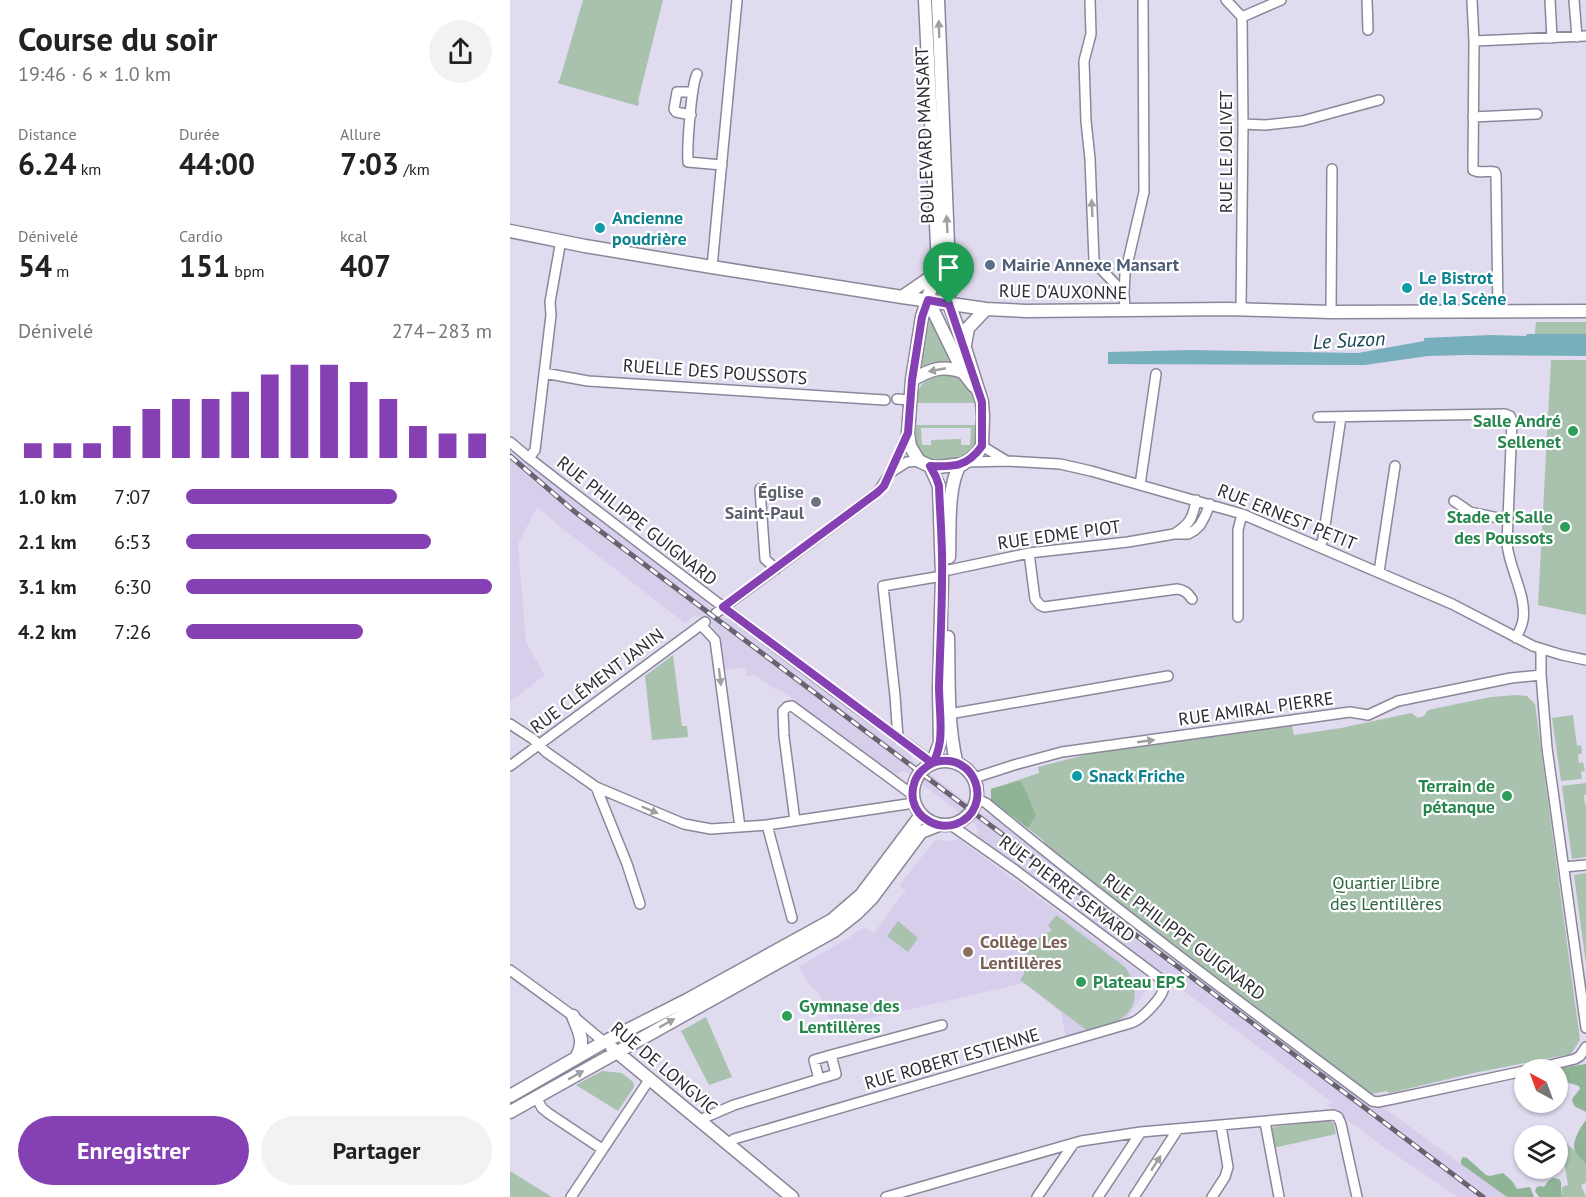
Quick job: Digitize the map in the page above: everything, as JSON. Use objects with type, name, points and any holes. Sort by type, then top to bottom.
[{"type":"main road","name":"BOULEVARD MANSART","points":[[924,0],[936,270]]},
{"type":"main road","name":"BOULEVARD MANSART","points":[[938,0],[949,304]]},
{"type":"main road","name":"RUE D'AUXONNE","points":[[510,231],[712,267],[986,309],[1586,312]]},
{"type":"main road","points":[[902,297],[936,270]]},
{"type":"main road","points":[[936,270],[922,317],[912,380],[904,399],[910,446],[936,477],[939,486],[945,573],[949,714],[956,761]]},
{"type":"main road","points":[[932,763],[940,743],[939,690],[952,486],[955,474],[963,464],[977,454],[982,446],[983,416],[982,402],[965,348],[936,270]]},
{"type":"main road","points":[[928,300],[963,372],[979,394]]},
{"type":"main road","points":[[965,348],[968,328],[986,309]]},
{"type":"main road","points":[[912,380],[926,372],[941,368],[963,372]]},
{"type":"main road","points":[[924,464],[963,464]]},
{"type":"main road","points":[[510,1112],[839,927],[857,913],[872,898],[921,832],[945,825],[967,817],[973,810],[977,799],[974,778],[956,761],[932,763],[920,772],[913,788],[913,799],[921,815],[928,821],[945,825]]},
{"type":"main road","points":[[512,1093],[832,920],[861,895],[921,815]]},
{"type":"main road","points":[[573,1016],[582,1041],[576,1058]]},
{"type":"main road","name":"RUE DE LONGVIC","points":[[604,1042],[792,1197]]},
{"type":"street","points":[[712,267],[737,0]]},
{"type":"street","points":[[1090,0],[1091,34],[1084,61],[1094,260],[1124,292]]},
{"type":"street","points":[[1125,311],[1125,274],[1144,192],[1143,0]]},
{"type":"street","points":[[1226,0],[1242,16],[1281,0]]},
{"type":"street","points":[[1367,0],[1368,30]]},
{"type":"street","points":[[1472,0],[1473,170],[1476,172],[1492,171],[1496,175],[1497,311]]},
{"type":"street","points":[[1550,0],[1552,38]]},
{"type":"street","points":[[1474,41],[1581,37],[1574,0]]},
{"type":"street","name":"RUE LE JOLIVET","points":[[1241,309],[1242,16]]},
{"type":"street","points":[[697,74],[693,92],[688,162],[722,165]]},
{"type":"street","points":[[691,115],[676,112],[674,109],[677,92],[693,92]]},
{"type":"street","points":[[1243,124],[1265,125],[1302,121],[1379,100]]},
{"type":"street","points":[[1473,117],[1537,114]]},
{"type":"street","points":[[1331,312],[1332,169]]},
{"type":"street","name":"RUE PHILIPPE GUIGNARD","points":[[561,240],[550,302],[551,315],[535,450],[529,458],[678,574],[720,610],[932,763]]},
{"type":"street","name":"RUELLE DES POUSSOTS","points":[[544,373],[588,381],[885,400]]},
{"type":"street","points":[[1140,485],[1156,374]]},
{"type":"street","points":[[1318,417],[1505,414],[1512,418],[1508,551],[1524,612],[1521,628],[1516,638]]},
{"type":"street","points":[[1320,547],[1341,417]]},
{"type":"street","points":[[720,610],[878,492],[891,472],[908,433]]},
{"type":"street","points":[[510,442],[529,458]]},
{"type":"street","name":"RUE ERNEST PETIT","points":[[982,446],[1007,461]]},
{"type":"street","name":"RUE ERNEST PETIT","points":[[963,464],[1007,461],[1060,464],[1242,514],[1452,604],[1541,650],[1586,660]]},
{"type":"street","points":[[891,472],[907,462],[924,464]]},
{"type":"street","points":[[1379,573],[1395,466]]},
{"type":"street","points":[[760,489],[765,559],[776,569]]},
{"type":"street","points":[[1174,534],[1185,528],[1196,500]]},
{"type":"street","points":[[1454,501],[1470,512],[1508,520]]},
{"type":"street","name":"RUE EDME PIOT","points":[[898,738],[883,586],[1029,553],[1188,534],[1195,530],[1206,516],[1210,504]]},
{"type":"street","points":[[1239,617],[1238,530],[1242,514]]},
{"type":"street","points":[[1029,553],[1035,599],[1040,605],[1049,607],[1177,589],[1184,590],[1192,599]]},
{"type":"street","name":"RUE CLÉMENT JANIN","points":[[510,766],[703,623],[716,640],[740,827]]},
{"type":"street","points":[[1541,650],[1547,748],[1586,1028]]},
{"type":"street","name":"RUE AMIRAL PIERRE","points":[[974,778],[1062,752],[1350,712],[1368,715],[1398,701],[1511,678],[1541,675]]},
{"type":"street","points":[[949,714],[1168,676]]},
{"type":"street","points":[[795,821],[783,711],[792,706],[913,799]]},
{"type":"street","points":[[510,724],[596,787],[684,824],[711,830],[795,821],[913,799]]},
{"type":"street","points":[[596,787],[627,864],[640,904]]},
{"type":"street","name":"RUE PHILIPPE GUIGNARD","points":[[977,799],[986,803],[1121,910],[1372,1101],[1394,1100],[1514,1073]]},
{"type":"street","points":[[767,825],[792,918]]},
{"type":"street","name":"RUE PIERRE SEMARD","points":[[945,825],[1015,870],[1162,980]]},
{"type":"street","points":[[1564,867],[1586,865]]},
{"type":"street","name":"RUE DE LONGVIC","points":[[510,970],[604,1042]]},
{"type":"street","name":"RUE ROBERT ESTIENNE","points":[[728,1144],[734,1139],[1131,1023],[1146,1014],[1162,992],[1164,985],[1162,980]]},
{"type":"street","points":[[819,1078],[814,1060],[942,1024]]},
{"type":"street","points":[[1568,1061],[1580,1056],[1586,1048]]},
{"type":"street","points":[[701,1122],[706,1117],[734,1105],[836,1074],[831,1055]]},
{"type":"street","points":[[571,1197],[649,1080]]},
{"type":"street","points":[[536,1097],[545,1111],[602,1149]]},
{"type":"street","points":[[886,1197],[1074,1143],[1141,1132],[1333,1115],[1338,1117],[1341,1124],[1357,1197]]},
{"type":"street","points":[[1265,1122],[1279,1197]]},
{"type":"street","points":[[1212,1197],[1225,1177],[1228,1167],[1221,1126]]},
{"type":"street","points":[[1134,1197],[1178,1129]]},
{"type":"street","points":[[1098,1197],[1141,1132]]},
{"type":"street","points":[[1037,1197],[1074,1143]]},
{"type":"shaded area","points":[[510,446],[644,553],[705,598],[707,605],[723,618],[735,619],[910,753],[913,761],[984,815],[992,816],[1361,1096],[1372,1107],[1384,1108],[1507,1197],[1458,1197],[1381,1145],[1327,1105],[1333,1103],[979,839],[976,825],[906,772],[892,773],[778,688],[776,690],[755,675],[746,676],[745,667],[724,670],[720,637],[712,626],[695,615],[685,623],[537,507],[518,544],[526,643],[545,675],[510,702]]},
{"type":"shaded area","name":"Collège Les Lentillères","points":[[959,839],[1150,980],[1151,984],[1123,1023],[1066,1039],[1061,1012],[1024,983],[832,1027],[820,996],[806,980],[799,966],[864,927],[874,933],[906,890],[899,886],[935,840]]},
{"type":"green space","points":[[583,0],[663,0],[638,106],[557,83]]},
{"type":"green space","points":[[930,318],[950,357],[948,362],[923,366],[921,363]]},
{"type":"green space","points":[[1536,322],[1586,322],[1586,334],[1535,334]]},
{"type":"green space","name":"Stade et Salle des Poussots","points":[[1551,360],[1586,360],[1586,615],[1538,605]]},
{"type":"green space","points":[[949,375],[967,385],[975,403],[916,403],[919,390],[925,382]]},
{"type":"green space","points":[[916,425],[976,425],[977,436],[974,448],[970,453],[956,460],[932,459],[918,449]],"holes":[[[921,428],[971,428],[970,445],[961,445],[961,439],[931,440],[931,445],[922,445]]]},
{"type":"green space","points":[[673,655],[682,726],[687,726],[688,737],[652,740],[645,676]]},
{"type":"green space","name":"Quartier Libre des Lentillères","points":[[1527,696],[1535,704],[1580,1040],[1571,1054],[1545,1059],[1514,1059],[1514,1065],[1390,1093],[1386,1091],[1372,1094],[1364,1091],[1050,853],[1043,840],[991,800],[991,789],[1039,773],[1038,767],[1100,751],[1166,740],[1292,726],[1294,735],[1341,728],[1411,713],[1418,718],[1424,716],[1428,710],[1491,697]]},
{"type":"green space","points":[[1573,715],[1577,746],[1581,745],[1582,754],[1578,754],[1579,763],[1583,762],[1585,771],[1581,772],[1582,779],[1561,781],[1552,718]]},
{"type":"green space","points":[[1020,781],[1036,815],[1028,828],[991,800],[991,789]]},
{"type":"green space","points":[[1586,783],[1586,795],[1584,795],[1586,857],[1572,859],[1562,786]]},
{"type":"green space","points":[[1586,873],[1586,964],[1574,875]]},
{"type":"green space","name":"Plateau EPS","points":[[1056,915],[1125,967],[1135,996],[1130,1010],[1118,1021],[1106,1026],[1095,1027],[1089,1032],[1020,980],[1024,970],[1018,965],[1039,938],[1052,930],[1048,926]]},
{"type":"green space","points":[[898,921],[918,938],[908,952],[887,936]]},
{"type":"green space","points":[[706,1017],[732,1077],[709,1085],[681,1031]]},
{"type":"green space","points":[[1586,1064],[1586,1112],[1575,1107],[1573,1103],[1572,1099],[1580,1089],[1579,1086],[1568,1083],[1568,1067]]},
{"type":"green space","points":[[602,1071],[622,1073],[633,1082],[634,1087],[618,1111],[576,1085]]},
{"type":"green space","points":[[1329,1120],[1334,1124],[1336,1134],[1273,1148],[1269,1131],[1273,1127]]},
{"type":"green space","points":[[1586,1120],[1586,1165],[1576,1152],[1574,1145]]},
{"type":"green space","points":[[1568,1144],[1586,1165],[1586,1183],[1581,1185],[1586,1197],[1563,1197],[1562,1187],[1568,1185]]},
{"type":"green space","points":[[1463,1157],[1486,1175],[1503,1173],[1517,1189],[1530,1187],[1534,1197],[1507,1197],[1461,1164]]},
{"type":"green space","points":[[510,1171],[552,1197],[510,1197]]},
{"type":"green space","points":[[1559,1179],[1563,1197],[1539,1197],[1535,1191],[1537,1187],[1544,1187],[1548,1181]]},
{"type":"water","name":"Le Suzon","points":[[1527,334],[1586,334],[1586,356],[1428,356],[1365,365],[1108,364],[1108,352],[1192,350],[1358,353],[1424,341],[1424,338],[1526,336]]},
{"type":"railway","points":[[510,456],[575,512],[1483,1197]]},
{"type":"place","name":"Ancienne poudrière","points":[[600,228]]},
{"type":"place","name":"Mairie Annexe Mansart","points":[[990,265]]},
{"type":"place","name":"Le Bistrot de la Scène","points":[[1407,288]]},
{"type":"place","name":"Salle André Sellenet","points":[[1573,431]]},
{"type":"place","name":"Église Saint-Paul","points":[[816,502]]},
{"type":"place","name":"Stade et Salle des Poussots","points":[[1565,527]]},
{"type":"place","name":"Snack Friche","points":[[1077,776]]},
{"type":"place","name":"Terrain de pétanque","points":[[1507,796]]},
{"type":"place","name":"Collège Les Lentillères","points":[[968,952]]},
{"type":"place","name":"Plateau EPS","points":[[1081,982]]},
{"type":"place","name":"Gymnase des Lentillères","points":[[787,1016]]},
{"type":"route","points":[[949,304],[928,300],[922,317],[912,380],[908,433],[884,486],[723,607],[932,763],[956,761],[969,771],[977,789],[975,807],[964,820],[945,826],[933,824],[921,815],[914,803],[913,795],[916,778],[932,763],[940,743],[942,576],[939,486],[930,466],[960,465],[977,454],[982,446],[983,416],[982,402],[949,304]]}]
